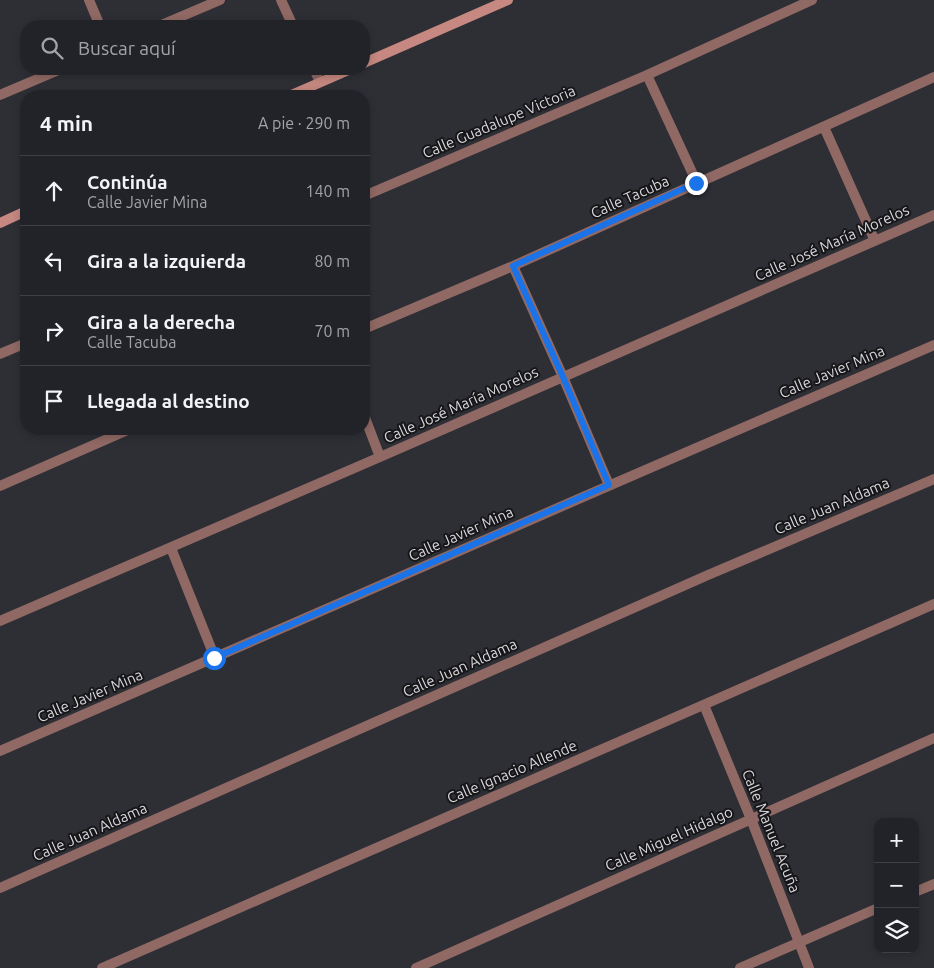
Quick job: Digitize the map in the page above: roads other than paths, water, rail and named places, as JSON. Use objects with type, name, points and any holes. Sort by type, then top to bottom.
[{"type":"main road","points":[[370,60],[508,0]]},
{"type":"main road","points":[[302,90],[337,75]]},
{"type":"main road","points":[[0,223],[20,215]]},
{"type":"street","points":[[89,0],[97,20]]},
{"type":"street","points":[[174,20],[220,0]]},
{"type":"street","points":[[281,0],[290,20]]},
{"type":"street","name":"Calle Guadalupe Victoria","points":[[370,193],[647,75],[812,0]]},
{"type":"street","points":[[0,95],[47,75]]},
{"type":"street","points":[[317,75],[320,82]]},
{"type":"street","points":[[647,75],[696,183]]},
{"type":"street","name":"Calle Tacuba","points":[[370,326],[513,266],[934,77]]},
{"type":"street","points":[[824,126],[874,241]]},
{"type":"street","name":"Calle José María Morelos","points":[[0,622],[934,215]]},
{"type":"street","points":[[513,266],[609,485]]},
{"type":"street","name":"Calle Javier Mina","points":[[0,751],[934,345]]},
{"type":"street","points":[[0,354],[20,346]]},
{"type":"street","points":[[370,431],[380,458]]},
{"type":"street","points":[[0,486],[116,435]]},
{"type":"street","name":"Calle Juan Aldama","points":[[0,888],[708,575],[934,479]]},
{"type":"street","points":[[171,548],[214,658]]},
{"type":"street","name":"Calle Ignacio Allende","points":[[102,968],[934,604]]},
{"type":"street","name":"Calle Manuel Acuña","points":[[704,705],[809,968]]},
{"type":"street","name":"Calle Miguel Hidalgo","points":[[416,968],[934,738]]},
{"type":"street","points":[[919,890],[934,884]]},
{"type":"street","points":[[740,968],[874,910]]}]
